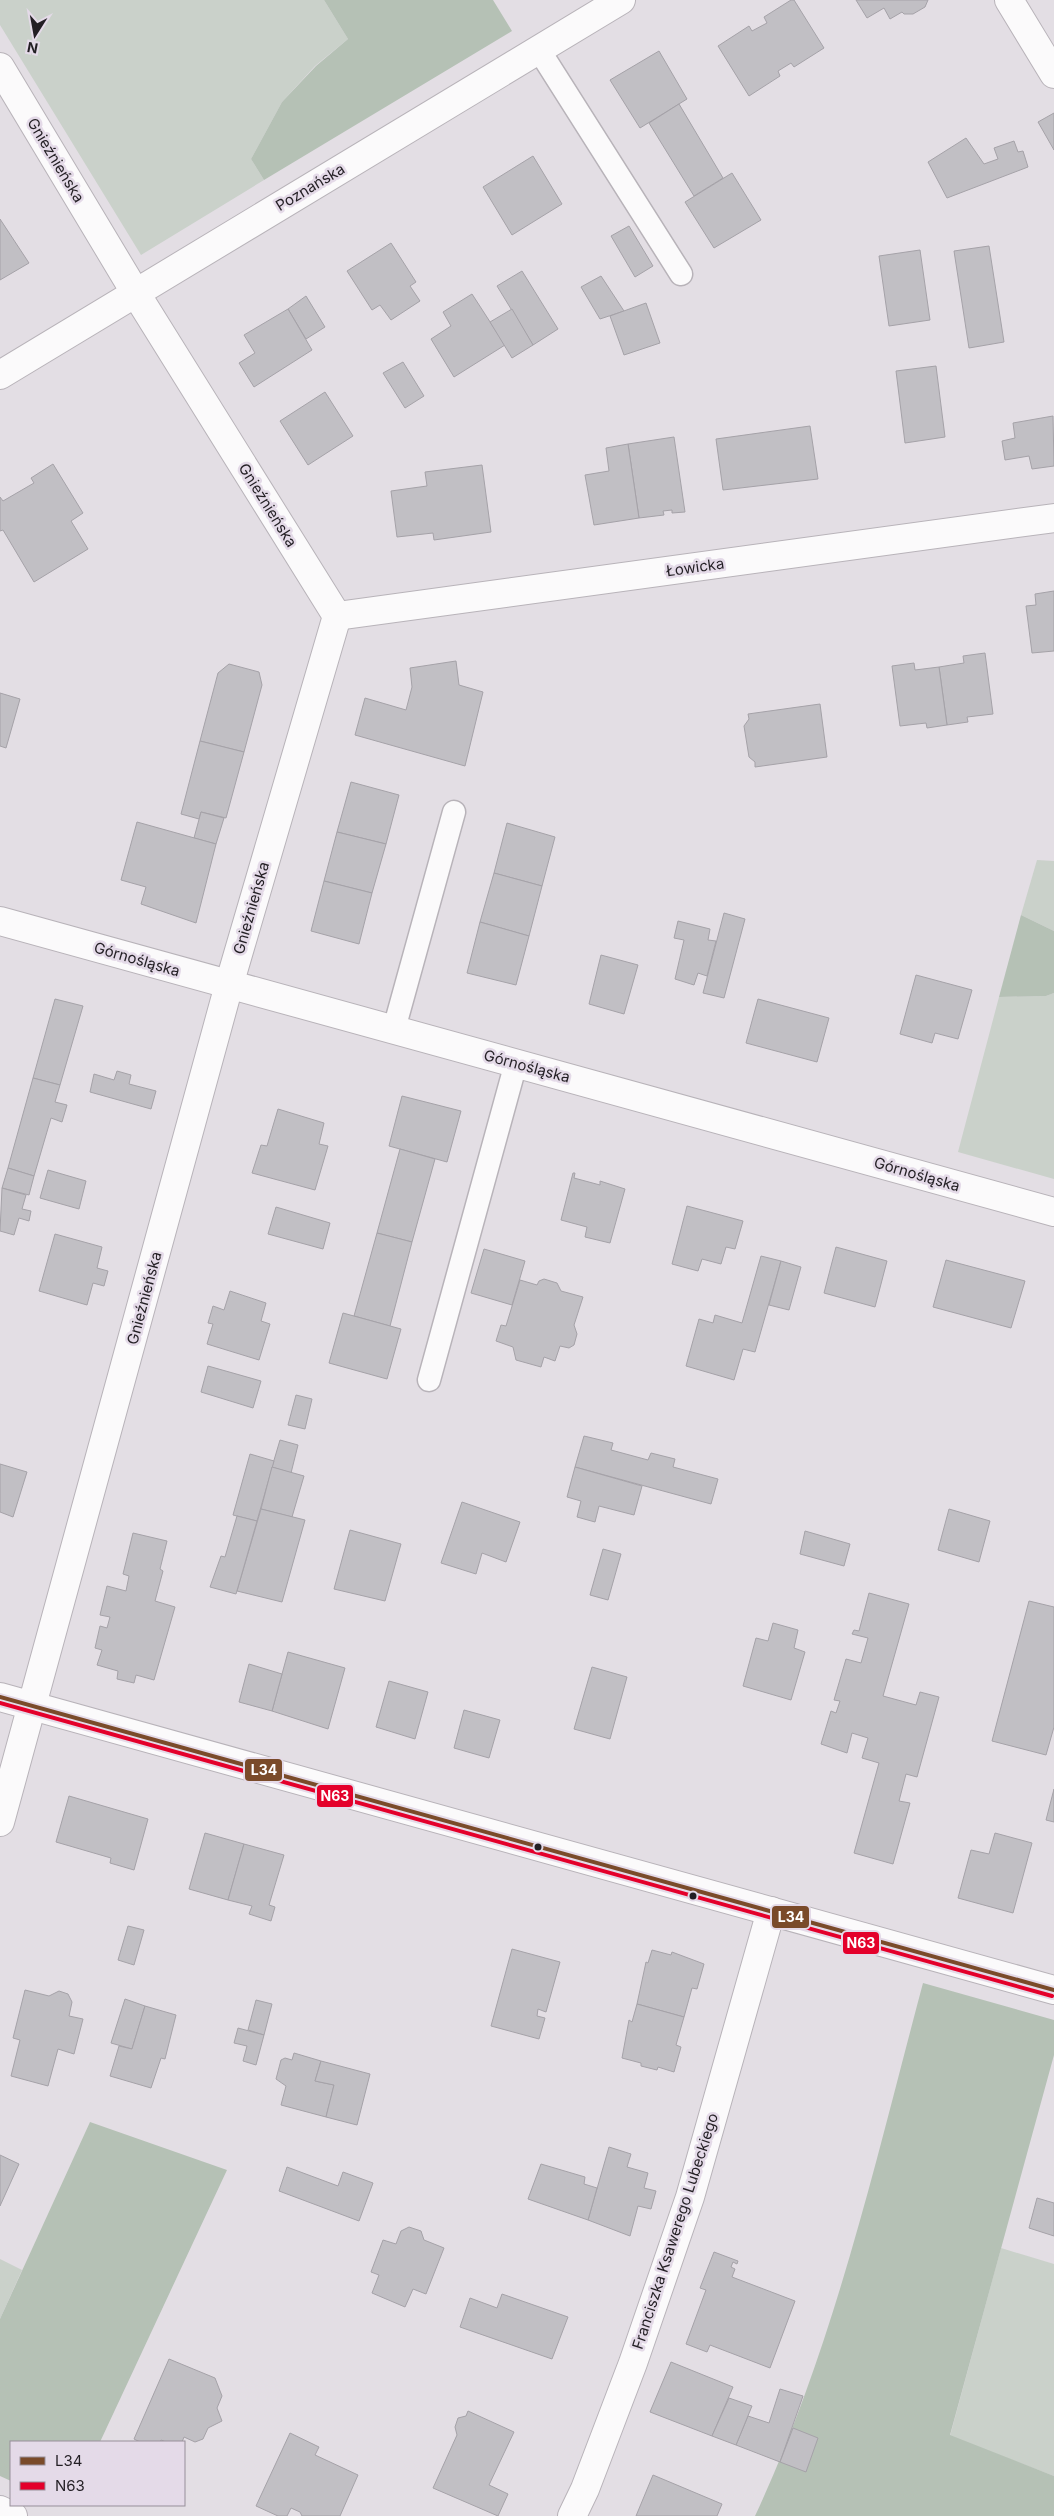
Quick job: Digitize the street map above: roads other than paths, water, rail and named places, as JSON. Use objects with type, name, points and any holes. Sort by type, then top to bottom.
[{"type":"street","name":"Poznańska","points":[[0,376],[621,0]]},
{"type":"street","points":[[1009,0],[1054,74]]},
{"type":"street","name":"Gnieźnieńska","points":[[0,67],[136,292],[337,616],[229,985],[0,1822]]},
{"type":"street","name":"Łowicka","points":[[337,616],[1054,518]]},
{"type":"street","name":"Górnośląska","points":[[0,921],[1054,1212]]},
{"type":"street","points":[[0,1697],[1054,1990]]},
{"type":"street","name":"Franciszka Ksawerego Lubeckiego","points":[[572,2516],[585,2489],[633,2363],[690,2197],[771,1911]]},
{"type":"street","points":[[0,2510],[13,2516]]},
{"type":"lane","points":[[539,50],[680,274]]},
{"type":"lane","points":[[394,1029],[454,812]]},
{"type":"lane","points":[[429,1380],[516,1063]]}]
